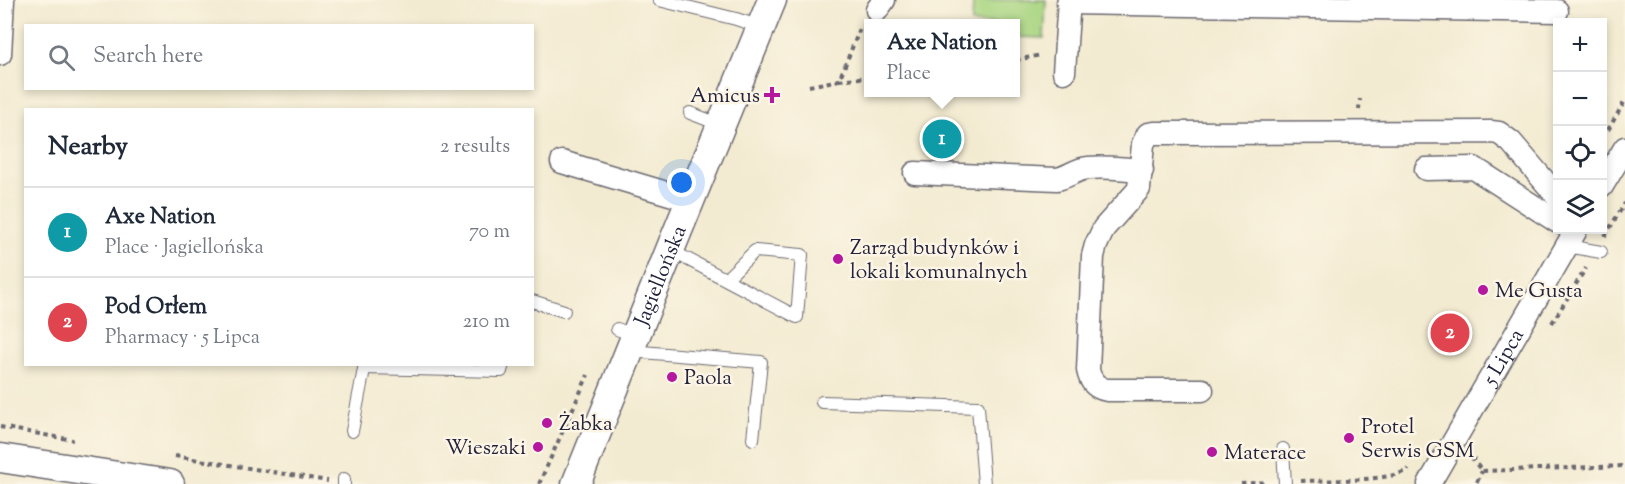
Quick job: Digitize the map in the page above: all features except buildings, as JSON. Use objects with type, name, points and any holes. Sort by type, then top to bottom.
[{"type":"street","points":[[1,49],[3,0]]},
{"type":"street","points":[[0,54],[15,0]]},
{"type":"street","name":"Jagiellońska","points":[[576,484],[627,338],[670,250],[772,0]]},
{"type":"street","points":[[1064,72],[1069,2],[1557,11]]},
{"type":"street","points":[[1202,390],[1107,390],[1097,387],[1089,375],[1093,256],[1096,244],[1109,221],[1137,192],[1142,170],[1144,139],[1149,134],[1499,133],[1511,142],[1553,193]]},
{"type":"street","points":[[1606,180],[1625,148]]},
{"type":"street","points":[[562,162],[690,200]]},
{"type":"street","points":[[915,173],[1057,179],[1087,168],[1142,170]]},
{"type":"street","points":[[1426,168],[1474,168],[1553,221]]},
{"type":"street","name":"5 Lipca","points":[[1429,484],[1568,234]]},
{"type":"street","points":[[0,458],[170,484]]},
{"type":"lane","points":[[659,0],[761,27]]},
{"type":"lane","points":[[690,113],[721,125]]},
{"type":"lane","points":[[1572,234],[1599,252]]},
{"type":"lane","points":[[670,250],[797,317],[802,255],[755,252],[726,279]]},
{"type":"lane","points":[[534,303],[564,311]]},
{"type":"lane","points":[[627,338],[761,362],[753,439]]},
{"type":"lane","points":[[352,431],[365,366],[501,371],[502,366]]},
{"type":"lane","points":[[822,402],[978,407],[984,484]]},
{"type":"lane","points":[[1283,449],[1284,483]]},
{"type":"path","points":[[866,19],[881,5]]},
{"type":"path","points":[[839,80],[864,21]]},
{"type":"path","points":[[809,86],[864,77]]},
{"type":"path","points":[[1607,130],[1625,101]]},
{"type":"path","points":[[1552,323],[1599,252],[1625,203]]},
{"type":"path","points":[[539,484],[591,370]]},
{"type":"path","points":[[1478,450],[1473,460],[1482,471]]},
{"type":"path","points":[[1482,471],[1625,466]]},
{"type":"path","points":[[1240,484],[1383,477],[1406,472],[1411,467]]},
{"type":"path","points":[[1477,483],[1482,471]]},
{"type":"green space","points":[[973,0],[1046,0],[1044,38],[1020,37],[1020,19],[972,19]]},
{"type":"place","name":"Amicus","points":[[772,95]]},
{"type":"place","name":"Axe Nation","points":[[942,139]]},
{"type":"place","name":"Zarząd budynków i lokali komunalnych","points":[[838,259]]},
{"type":"place","name":"Me Gusta","points":[[1483,290]]},
{"type":"place","name":"Pod Orłem","points":[[1450,333]]},
{"type":"place","name":"Paola","points":[[672,377]]},
{"type":"place","name":"Żabka","points":[[547,423]]},
{"type":"place","name":"Protel Serwis GSM","points":[[1349,438]]},
{"type":"place","name":"Wieszaki","points":[[538,447]]},
{"type":"place","name":"Materace","points":[[1212,452]]}]
